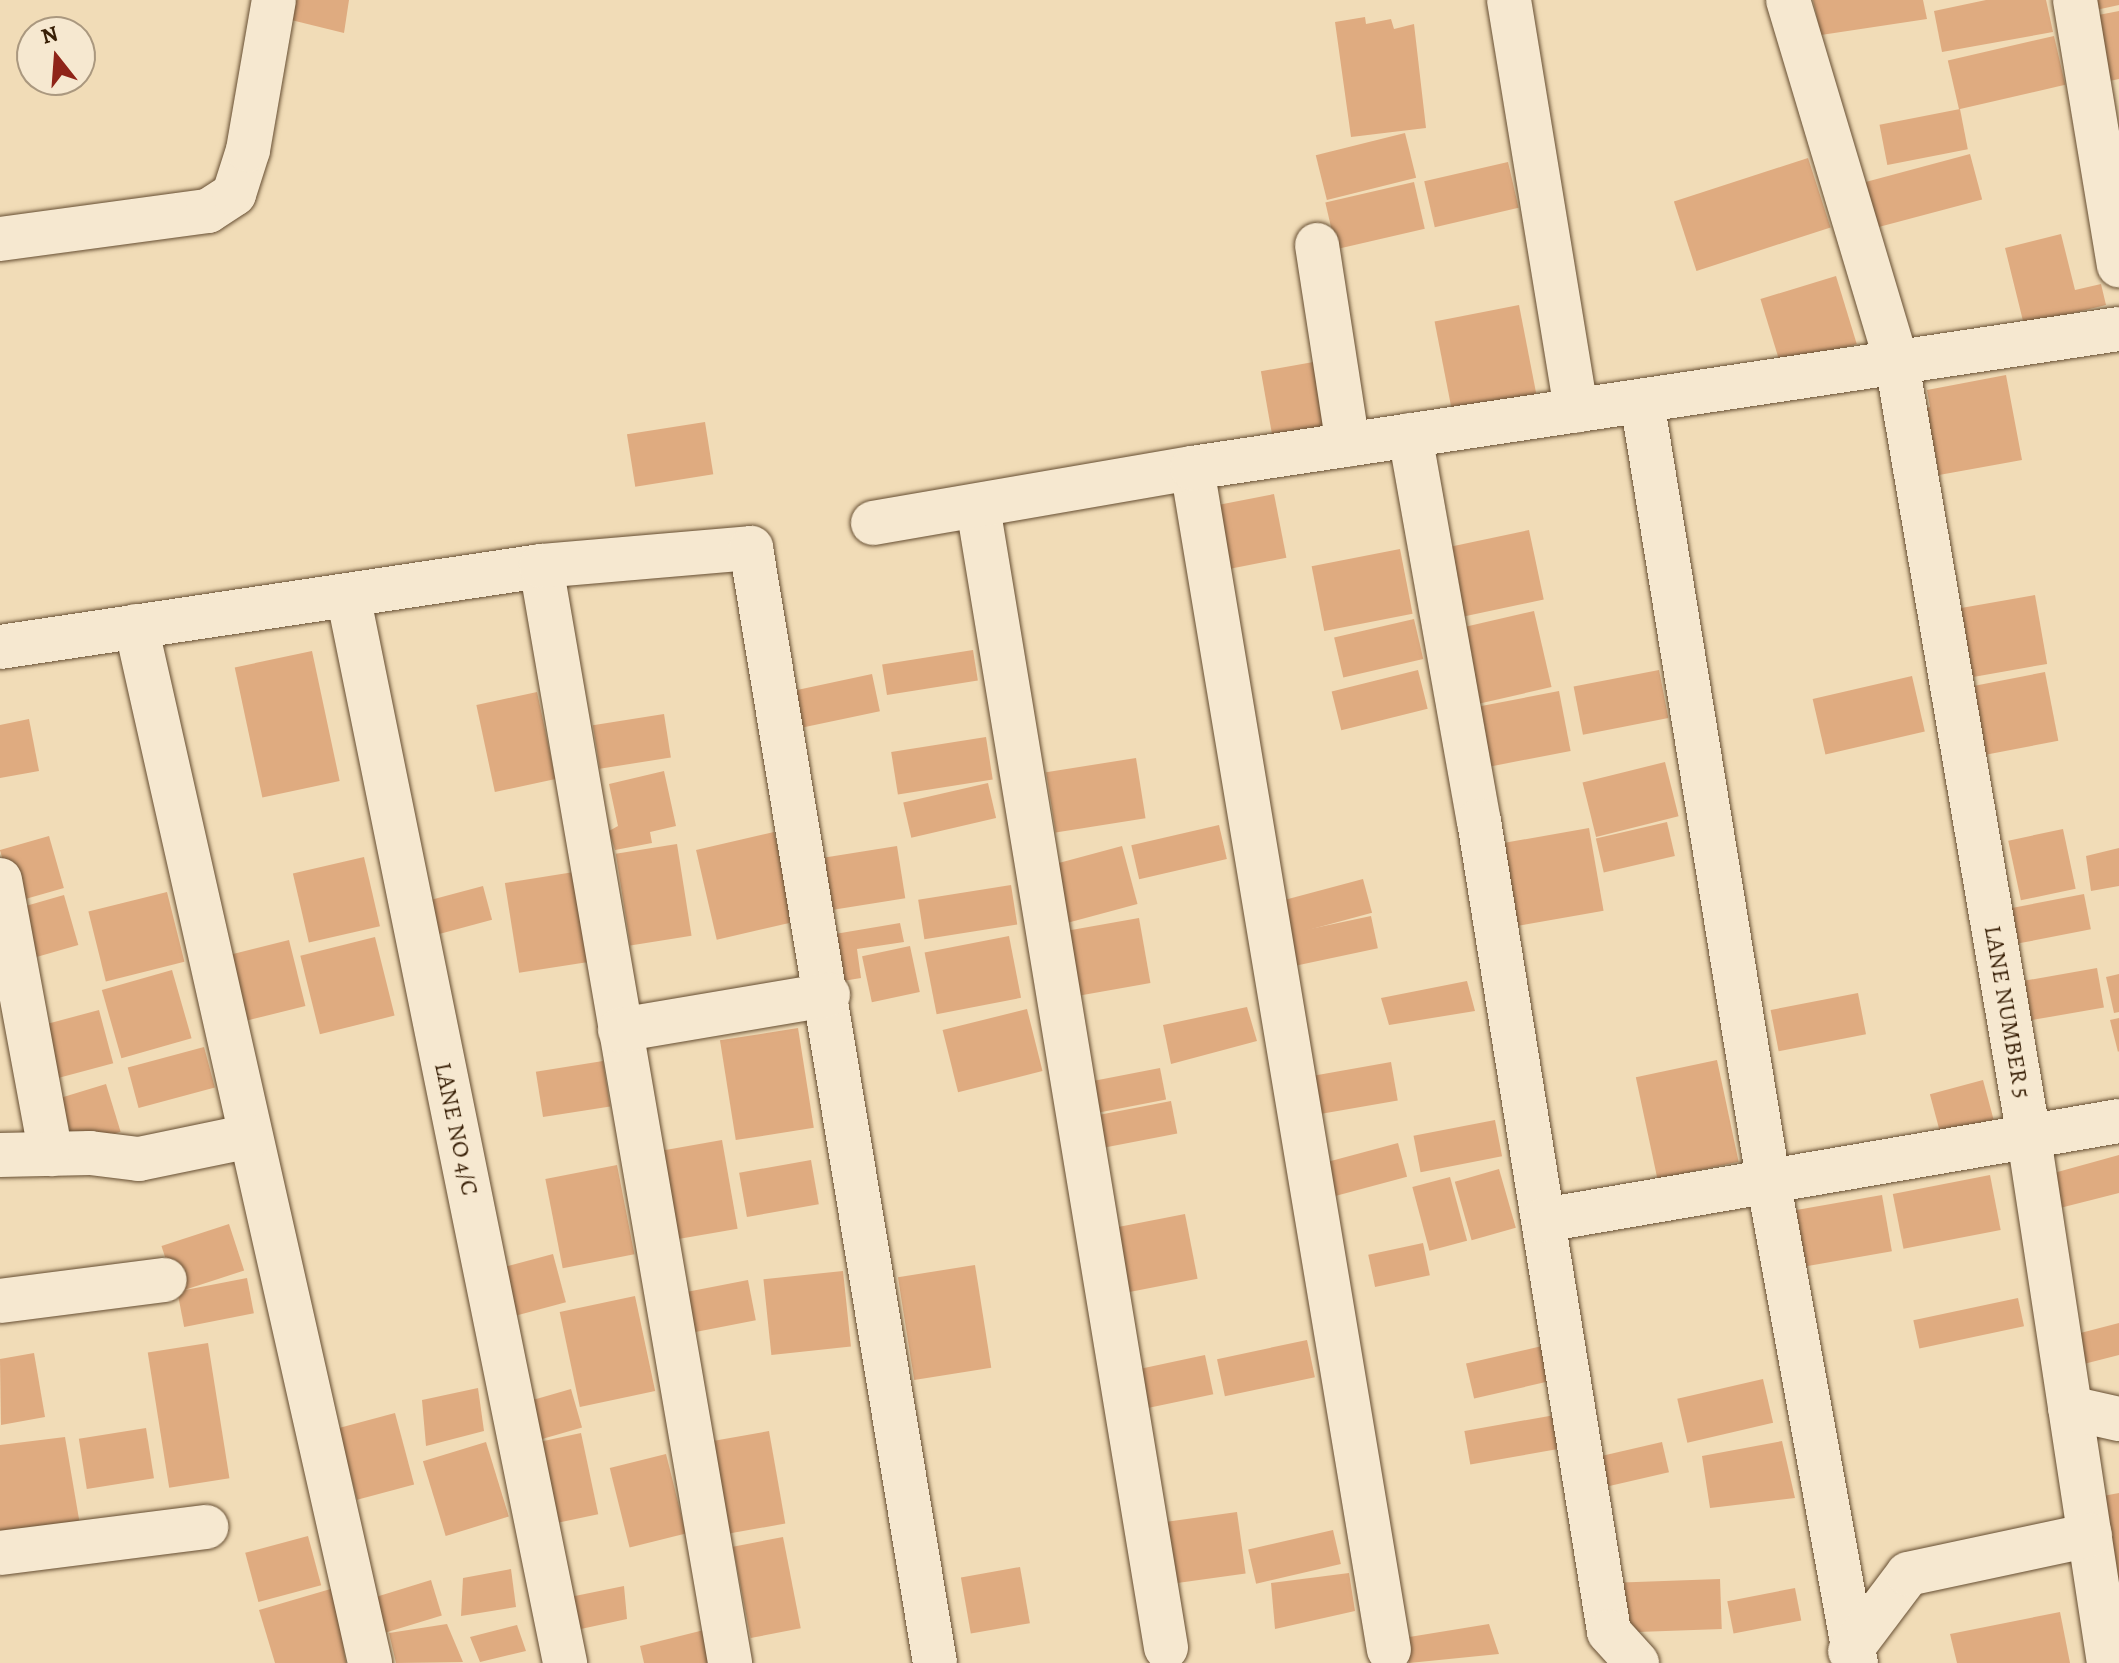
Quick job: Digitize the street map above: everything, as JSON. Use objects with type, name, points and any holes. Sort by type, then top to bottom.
[{"type":"street","points":[[0,239],[208,211],[234,194],[248,150],[274,0]]},
{"type":"street","points":[[1509,0],[1576,411]]},
{"type":"street","name":"LANE NUMBER 5","points":[[1788,0],[1897,363],[2029,1138],[2109,1663]]},
{"type":"street","points":[[2075,0],[2119,265]]},
{"type":"street","points":[[1317,245],[1348,445]]},
{"type":"street","points":[[873,523],[1192,468],[2119,329]]},
{"type":"street","points":[[1642,401],[1769,1185],[1853,1657]]},
{"type":"street","points":[[1410,435],[1544,1220],[1609,1632],[1637,1663]]},
{"type":"street","points":[[1192,468],[1389,1650]]},
{"type":"street","points":[[978,507],[1166,1648]]},
{"type":"street","points":[[0,647],[541,566],[751,548],[828,995],[935,1663]]},
{"type":"street","points":[[541,566],[730,1663]]},
{"type":"street","name":"LANE NO 4/C","points":[[348,595],[565,1663]]},
{"type":"street","points":[[136,626],[370,1663]]},
{"type":"street","points":[[0,880],[51,1154]]},
{"type":"street","points":[[620,1030],[828,995]]},
{"type":"street","points":[[1544,1220],[1769,1185],[2119,1121]]},
{"type":"street","points":[[0,1155],[51,1154],[139,1159],[250,1136]]},
{"type":"street","points":[[0,1301],[165,1280]]},
{"type":"street","points":[[2070,1408],[2119,1419]]},
{"type":"street","points":[[0,1553],[206,1527]]},
{"type":"street","points":[[1853,1657],[1908,1574],[2090,1535]]},
{"type":"building","points":[[282,0],[349,0],[344,33],[279,17]]},
{"type":"building","points":[[1813,0],[1923,0],[1927,19],[1821,35]]},
{"type":"building","points":[[1986,0],[2046,0],[2053,32],[1942,52],[1934,11]]},
{"type":"building","points":[[2080,0],[2119,0],[2119,5],[2082,13]]},
{"type":"building","points":[[2119,11],[2119,79],[2095,84],[2083,18]]},
{"type":"building","points":[[1365,17],[1366,24],[1391,19],[1394,29],[1414,24],[1426,128],[1351,137],[1335,22]]},
{"type":"building","points":[[2054,36],[2065,85],[1959,109],[1948,61]]},
{"type":"building","points":[[1960,109],[1968,149],[1887,165],[1880,125]]},
{"type":"building","points":[[1405,133],[1416,178],[1327,200],[1316,155]]},
{"type":"building","points":[[1970,154],[1982,199],[1877,228],[1865,182]]},
{"type":"building","points":[[1808,158],[1831,227],[1696,271],[1674,202]]},
{"type":"building","points":[[1508,162],[1519,208],[1435,227],[1424,181]]},
{"type":"building","points":[[1414,182],[1425,229],[1336,249],[1325,202]]},
{"type":"building","points":[[2061,234],[2075,290],[2101,284],[2106,305],[2024,325],[2005,248]]},
{"type":"building","points":[[1836,276],[1857,344],[1781,367],[1760,299]]},
{"type":"building","points":[[1519,305],[1539,409],[1455,425],[1435,321]]},
{"type":"building","points":[[1319,361],[1330,426],[1272,436],[1261,371]]},
{"type":"building","points":[[2006,375],[2022,460],[1939,475],[1935,452],[1928,453],[1920,410],[1930,407],[1927,390]]},
{"type":"building","points":[[705,422],[713,474],[635,487],[627,434]]},
{"type":"building","points":[[1274,494],[1286,558],[1223,570],[1210,506]]},
{"type":"building","points":[[1529,530],[1544,599],[1457,618],[1442,549]]},
{"type":"building","points":[[1400,549],[1413,614],[1324,631],[1312,566]]},
{"type":"building","points":[[2035,595],[2047,664],[1960,679],[1948,610]]},
{"type":"building","points":[[1534,611],[1552,687],[1477,704],[1459,628]]},
{"type":"building","points":[[1414,619],[1423,659],[1343,677],[1334,637]]},
{"type":"building","points":[[973,650],[978,681],[887,695],[882,664]]},
{"type":"building","points":[[312,651],[340,781],[262,798],[235,667]]},
{"type":"building","points":[[1418,670],[1428,709],[1341,730],[1332,692]]},
{"type":"building","points":[[1659,670],[1668,718],[1583,735],[1574,687]]},
{"type":"building","points":[[2045,672],[2058,741],[1974,757],[1961,688]]},
{"type":"building","points":[[872,674],[880,711],[803,728],[795,690]]},
{"type":"building","points":[[1912,676],[1925,732],[1825,754],[1813,699]]},
{"type":"building","points":[[1559,691],[1571,751],[1485,767],[1474,708]]},
{"type":"building","points":[[537,692],[556,779],[495,792],[476,705]]},
{"type":"building","points":[[664,714],[671,757],[600,769],[593,725]]},
{"type":"building","points":[[29,719],[39,771],[0,778],[0,725]]},
{"type":"building","points":[[986,737],[993,779],[898,794],[891,752]]},
{"type":"building","points":[[1136,758],[1146,818],[1056,832],[1046,772]]},
{"type":"building","points":[[1665,762],[1679,816],[1596,837],[1583,783]]},
{"type":"building","points":[[664,771],[676,826],[650,832],[652,843],[615,850],[609,831],[618,826],[609,784]]},
{"type":"building","points":[[988,783],[996,818],[911,838],[903,803]]},
{"type":"building","points":[[1667,822],[1675,856],[1604,873],[1596,838]]},
{"type":"building","points":[[1219,825],[1227,859],[1139,879],[1131,845]]},
{"type":"building","points":[[1589,828],[1604,911],[1518,926],[1503,843]]},
{"type":"building","points":[[2063,829],[2076,889],[2021,900],[2008,841]]},
{"type":"building","points":[[774,832],[795,922],[717,940],[696,850]]},
{"type":"building","points":[[49,836],[64,888],[15,902],[0,850]]},
{"type":"building","points":[[677,844],[692,936],[630,946],[616,854]]},
{"type":"building","points":[[897,846],[905,898],[822,911],[814,859]]},
{"type":"building","points":[[1122,846],[1138,904],[1063,924],[1048,866]]},
{"type":"building","points":[[2119,848],[2119,886],[2091,891],[2086,856]]},
{"type":"building","points":[[364,857],[380,926],[309,943],[293,873]]},
{"type":"building","points":[[574,872],[588,962],[519,973],[505,883]]},
{"type":"building","points":[[1363,879],[1372,913],[1281,937],[1272,903]]},
{"type":"building","points":[[1011,885],[1017,925],[924,939],[918,900]]},
{"type":"building","points":[[483,886],[492,920],[424,938],[415,904]]},
{"type":"building","points":[[167,892],[184,962],[106,981],[88,912]]},
{"type":"building","points":[[2084,894],[2091,929],[2012,945],[2005,909]]},
{"type":"building","points":[[64,895],[78,945],[24,961],[9,911]]},
{"type":"building","points":[[1371,916],[1378,948],[1291,967],[1284,935]]},
{"type":"building","points":[[1139,918],[1150,983],[1069,997],[1057,932]]},
{"type":"building","points":[[900,923],[904,942],[857,949],[861,978],[837,982],[829,935]]},
{"type":"building","points":[[1009,936],[1021,998],[937,1014],[925,952]]},
{"type":"building","points":[[375,937],[395,1016],[320,1034],[300,956]]},
{"type":"building","points":[[289,940],[305,1006],[237,1023],[220,957]]},
{"type":"building","points":[[910,946],[920,992],[872,1002],[862,956]]},
{"type":"building","points":[[2097,968],[2104,1007],[2018,1022],[2011,983]]},
{"type":"building","points":[[172,970],[192,1038],[121,1058],[102,990]]},
{"type":"building","points":[[2119,974],[2119,1012],[2114,1013],[2106,977]]},
{"type":"building","points":[[1467,981],[1475,1011],[1389,1025],[1381,998]]},
{"type":"building","points":[[1858,993],[1866,1034],[1779,1051],[1771,1010]]},
{"type":"building","points":[[1247,1007],[1257,1041],[1171,1064],[1163,1025]]},
{"type":"building","points":[[1027,1009],[1042,1071],[958,1092],[943,1030]]},
{"type":"building","points":[[99,1010],[113,1063],[58,1078],[44,1025]]},
{"type":"building","points":[[2119,1018],[2119,1051],[2118,1052],[2110,1020]]},
{"type":"building","points":[[798,1028],[814,1128],[736,1140],[720,1040]]},
{"type":"building","points":[[204,1047],[215,1088],[139,1108],[128,1067]]},
{"type":"building","points":[[1717,1060],[1739,1162],[1657,1179],[1636,1077]]},
{"type":"building","points":[[603,1061],[610,1106],[543,1117],[536,1072]]},
{"type":"building","points":[[1391,1062],[1398,1100],[1313,1115],[1306,1077]]},
{"type":"building","points":[[1160,1068],[1166,1099],[1084,1115],[1078,1084]]},
{"type":"building","points":[[1983,1080],[1997,1132],[1944,1146],[1930,1094]]},
{"type":"building","points":[[106,1084],[121,1132],[75,1146],[60,1098]]},
{"type":"building","points":[[1171,1101],[1177,1133],[1092,1150],[1086,1118]]},
{"type":"building","points":[[1495,1120],[1502,1156],[1421,1172],[1414,1136]]},
{"type":"building","points":[[722,1140],[738,1229],[673,1240],[657,1151]]},
{"type":"building","points":[[1398,1143],[1407,1177],[1329,1198],[1320,1164]]},
{"type":"building","points":[[2119,1155],[2119,1193],[2052,1210],[2043,1176]]},
{"type":"building","points":[[811,1160],[819,1204],[747,1217],[739,1173]]},
{"type":"building","points":[[617,1165],[634,1254],[563,1268],[545,1179]]},
{"type":"building","points":[[1499,1169],[1516,1228],[1472,1240],[1455,1182]]},
{"type":"building","points":[[1990,1175],[2001,1230],[1904,1249],[1893,1194]]},
{"type":"building","points":[[1450,1177],[1467,1241],[1429,1251],[1412,1187]]},
{"type":"building","points":[[1882,1195],[1892,1251],[1796,1268],[1786,1212]]},
{"type":"building","points":[[1185,1214],[1198,1279],[1127,1293],[1114,1228]]},
{"type":"building","points":[[229,1224],[244,1271],[177,1293],[161,1246]]},
{"type":"building","points":[[1423,1243],[1430,1275],[1375,1287],[1368,1255]]},
{"type":"building","points":[[553,1254],[566,1302],[501,1320],[488,1271]]},
{"type":"building","points":[[975,1265],[991,1368],[914,1380],[898,1277]]},
{"type":"building","points":[[843,1271],[851,1347],[771,1355],[763,1279]]},
{"type":"building","points":[[247,1278],[254,1313],[184,1327],[177,1292]]},
{"type":"building","points":[[748,1280],[756,1320],[689,1333],[681,1293]]},
{"type":"building","points":[[635,1296],[655,1391],[580,1407],[560,1312]]},
{"type":"building","points":[[2018,1298],[2024,1326],[1919,1349],[1913,1320]]},
{"type":"building","points":[[2119,1323],[2119,1355],[2072,1367],[2065,1337]]},
{"type":"building","points":[[1307,1340],[1315,1377],[1225,1396],[1217,1359]]},
{"type":"building","points":[[208,1343],[229,1478],[169,1488],[148,1353]]},
{"type":"building","points":[[1542,1346],[1550,1381],[1474,1399],[1466,1364]]},
{"type":"building","points":[[34,1353],[45,1417],[1,1425],[0,1359]]},
{"type":"building","points":[[1205,1355],[1213,1394],[1136,1411],[1128,1371]]},
{"type":"building","points":[[1763,1379],[1773,1423],[1687,1443],[1677,1399]]},
{"type":"building","points":[[478,1388],[484,1431],[426,1446],[422,1400]]},
{"type":"building","points":[[571,1389],[582,1427],[528,1443],[517,1404]]},
{"type":"building","points":[[395,1413],[414,1484],[357,1500],[338,1428]]},
{"type":"building","points":[[1555,1415],[1561,1448],[1470,1464],[1464,1431]]},
{"type":"building","points":[[146,1428],[154,1478],[87,1489],[79,1439]]},
{"type":"building","points":[[769,1431],[785,1524],[719,1535],[703,1443]]},
{"type":"building","points":[[581,1433],[598,1514],[543,1526],[526,1445]]},
{"type":"building","points":[[65,1437],[80,1525],[0,1536],[0,1445]]},
{"type":"building","points":[[1782,1441],[1795,1498],[1710,1508],[1702,1456]]},
{"type":"building","points":[[486,1442],[509,1517],[446,1536],[423,1461]]},
{"type":"building","points":[[1662,1442],[1669,1472],[1601,1488],[1594,1458]]},
{"type":"building","points":[[666,1454],[686,1534],[630,1548],[610,1468]]},
{"type":"building","points":[[2119,1493],[2119,1592],[2092,1498]]},
{"type":"building","points":[[1237,1512],[1246,1573],[1159,1586],[1151,1524]]},
{"type":"building","points":[[1333,1530],[1341,1564],[1256,1584],[1248,1550]]},
{"type":"building","points":[[308,1536],[321,1585],[258,1602],[245,1553]]},
{"type":"building","points":[[783,1537],[801,1628],[751,1638],[733,1547]]},
{"type":"building","points":[[1020,1567],[1030,1623],[971,1634],[961,1577]]},
{"type":"building","points":[[511,1569],[516,1607],[461,1616],[463,1578]]},
{"type":"building","points":[[1349,1573],[1355,1611],[1275,1629],[1271,1583]]},
{"type":"building","points":[[1720,1579],[1722,1629],[1624,1632],[1622,1582]]},
{"type":"building","points":[[431,1580],[442,1615],[377,1635],[366,1600]]},
{"type":"building","points":[[624,1586],[627,1619],[567,1632],[565,1598]]},
{"type":"building","points":[[334,1588],[346,1663],[275,1663],[259,1610]]},
{"type":"building","points":[[1795,1588],[1801,1620],[1734,1634],[1727,1601]]},
{"type":"building","points":[[2060,1612],[2070,1663],[1957,1663],[1950,1634]]},
{"type":"building","points":[[447,1624],[463,1662],[396,1663],[389,1633]]},
{"type":"building","points":[[1489,1624],[1499,1654],[1409,1663],[1403,1638]]},
{"type":"building","points":[[517,1625],[526,1651],[480,1662],[470,1637]]},
{"type":"building","points":[[704,1630],[710,1663],[644,1663],[640,1646]]}]
